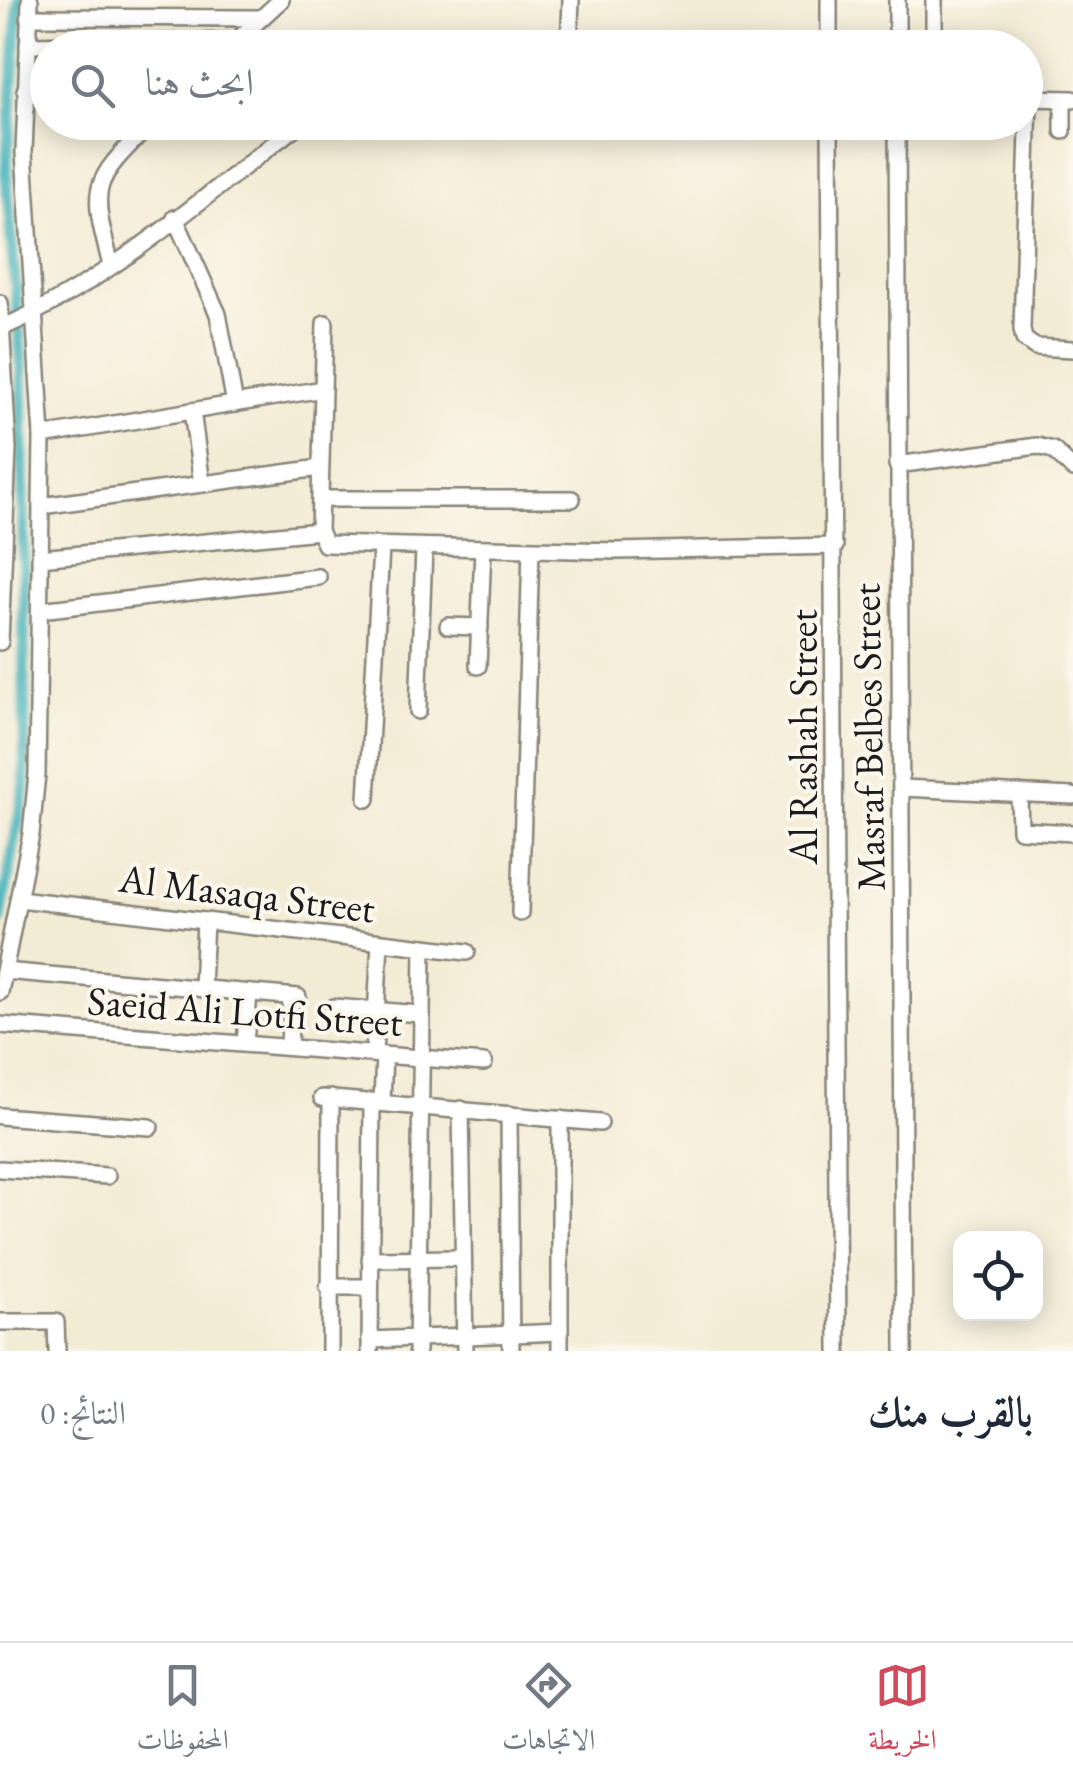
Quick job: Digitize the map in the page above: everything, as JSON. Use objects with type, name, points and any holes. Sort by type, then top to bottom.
[{"type":"street","points":[[0,992],[36,799],[42,436],[29,316],[24,196],[30,0]]},
{"type":"street","points":[[247,30],[280,0]]},
{"type":"street","points":[[570,30],[571,0]]},
{"type":"street","points":[[830,0],[830,30]]},
{"type":"street","points":[[896,0],[897,30]]},
{"type":"street","points":[[934,0],[934,30]]},
{"type":"street","points":[[30,17],[259,18]]},
{"type":"street","points":[[1043,98],[1068,99],[1063,131]]},
{"type":"street","points":[[110,264],[96,210],[98,187],[108,167],[134,140]]},
{"type":"street","points":[[4,335],[175,218],[278,140]]},
{"type":"street","name":"Al Rashah Street","points":[[830,140],[838,1351]]},
{"type":"street","name":"Masraf Belbes Street","points":[[897,140],[904,1351]]},
{"type":"street","points":[[1026,140],[1022,329],[1028,344],[1073,350]]},
{"type":"street","points":[[175,218],[218,314],[235,404]]},
{"type":"street","points":[[0,303],[4,335],[0,642]]},
{"type":"street","points":[[323,538],[320,468],[325,323]]},
{"type":"street","points":[[42,436],[323,388]]},
{"type":"street","points":[[192,410],[202,484]]},
{"type":"street","points":[[896,465],[1037,446],[1053,450],[1073,469]]},
{"type":"street","points":[[41,506],[320,468]]},
{"type":"street","points":[[320,499],[572,499]]},
{"type":"street","points":[[40,558],[323,538],[381,548],[835,546]]},
{"type":"street","points":[[367,799],[381,548]]},
{"type":"street","points":[[418,712],[424,548]]},
{"type":"street","points":[[478,666],[484,549]]},
{"type":"street","points":[[520,913],[532,550]]},
{"type":"street","points":[[40,610],[318,577]]},
{"type":"street","points":[[448,626],[480,627]]},
{"type":"street","points":[[902,788],[1073,796]]},
{"type":"street","points":[[1019,794],[1020,830],[1073,833]]},
{"type":"street","name":"Al Masaqa Street","points":[[19,899],[467,952]]},
{"type":"street","points":[[202,989],[204,921]]},
{"type":"street","points":[[380,942],[370,1345],[511,1343],[560,1332]]},
{"type":"street","points":[[417,1344],[418,1058],[423,947]]},
{"type":"street","points":[[4,972],[295,997],[288,1047]]},
{"type":"street","points":[[245,1044],[248,993]]},
{"type":"street","points":[[334,1007],[420,1014]]},
{"type":"street","name":"Saeid Ali Lotfi Street","points":[[0,1025],[484,1063]]},
{"type":"street","points":[[330,1351],[327,1098],[600,1123]]},
{"type":"street","points":[[461,1109],[465,1344]]},
{"type":"street","points":[[509,1114],[511,1343]]},
{"type":"street","points":[[0,1116],[150,1127]]},
{"type":"street","points":[[560,1119],[560,1351]]},
{"type":"street","points":[[0,1170],[107,1176]]},
{"type":"street","points":[[370,1259],[464,1258]]},
{"type":"street","points":[[328,1287],[370,1287]]},
{"type":"street","points":[[0,1322],[55,1322],[57,1351]]},
{"type":"waterway","points":[[0,920],[25,785],[22,368],[6,172],[19,0]]}]
